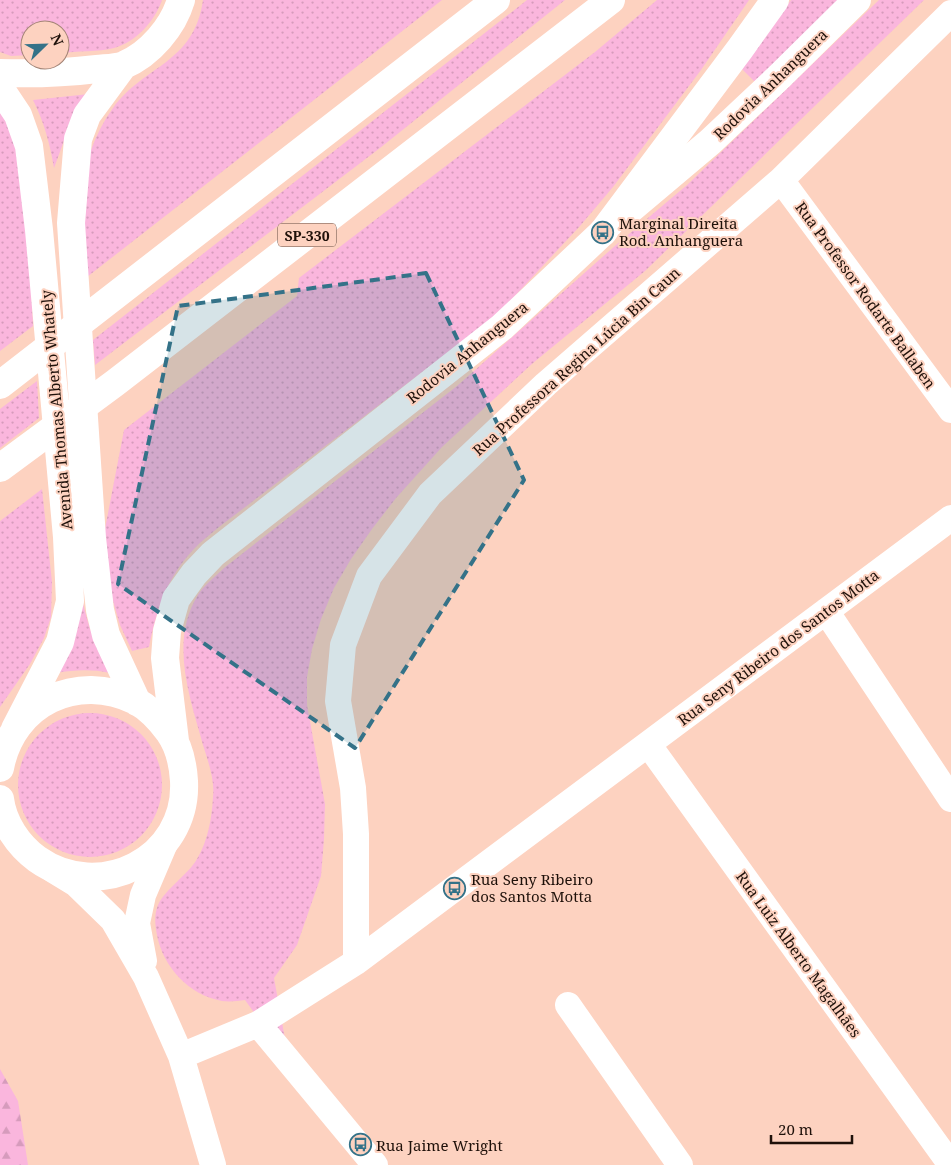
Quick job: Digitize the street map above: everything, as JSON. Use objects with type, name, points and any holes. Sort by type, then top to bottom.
[{"type":"main road","points":[[0,73],[33,74],[123,66],[146,51],[164,33],[177,14],[181,0]]},
{"type":"main road","points":[[0,385],[496,0]]},
{"type":"main road","name":"SP-330","points":[[0,468],[123,377],[611,0]]},
{"type":"main road","points":[[603,232],[775,0]]},
{"type":"main road","name":"Rodovia Anhanguera","points":[[175,741],[165,658],[167,631],[176,599],[194,574],[213,554],[502,327],[603,232],[710,142],[857,0]]},
{"type":"main road","name":"Avenida Thomas Alberto Whately","points":[[0,768],[3,753],[60,642],[70,601],[80,537],[71,223],[78,140],[87,115],[123,66]]},
{"type":"main road","name":"Avenida Thomas Alberto Whately","points":[[0,88],[18,115],[29,146],[80,537],[106,635],[137,702]]},
{"type":"main road","points":[[0,799],[6,827],[27,852],[48,867],[73,876],[99,877],[124,872],[147,859],[166,841],[179,818],[185,793],[184,767],[175,741],[159,718],[137,702],[112,692],[85,689],[58,695],[34,709],[15,728]]},
{"type":"street","name":"Rua Professora Regina Lúcia Bin Caun","points":[[356,962],[356,834],[353,788],[338,702],[343,645],[369,576],[430,494],[546,384],[781,180],[951,13]]},
{"type":"street","name":"Rua Professor Rodarte Ballaben","points":[[781,180],[951,410]]},
{"type":"street","name":"Rua Seny Ribeiro dos Santos Motta","points":[[181,1056],[258,1024],[356,962],[951,518]]},
{"type":"street","points":[[826,611],[951,799]]},
{"type":"street","name":"Rua Luiz Alberto Magalhães","points":[[648,744],[951,1164]]},
{"type":"street","points":[[146,977],[137,923],[144,895],[166,841]]},
{"type":"street","points":[[48,867],[76,884],[113,920],[146,977],[181,1056],[213,1165]]},
{"type":"street","points":[[568,1005],[680,1165]]},
{"type":"street","points":[[258,1024],[376,1165]]},
{"type":"highlighted area","points":[[426,273],[524,480],[355,748],[118,584],[178,306]]},
{"type":"green space","points":[[0,0],[162,0],[155,16],[144,30],[130,41],[114,48],[70,52],[70,20],[20,20],[20,56],[11,56],[0,52]]},
{"type":"green space","points":[[203,0],[442,0],[87,277],[81,197],[87,162],[95,139],[106,118],[125,94],[179,51],[190,38],[198,21]]},
{"type":"green space","points":[[527,0],[565,0],[380,148],[95,365],[93,340]]},
{"type":"green space","points":[[657,0],[749,0],[701,70],[613,187],[580,226],[497,315],[199,544],[184,560],[169,583],[159,608],[149,647],[132,651],[120,625],[111,594],[104,534],[124,430],[297,296],[299,278],[595,52]]},
{"type":"green space","points":[[791,0],[839,0],[755,82],[742,69]]},
{"type":"green space","points":[[879,0],[924,0],[645,271],[533,363],[442,447],[396,498],[372,529],[334,588],[321,619],[312,649],[307,677],[307,705],[325,804],[321,876],[297,945],[274,978],[289,1061],[245,1000],[222,1001],[210,998],[199,993],[179,978],[165,958],[157,935],[155,920],[158,905],[166,893],[197,859],[207,837],[212,813],[212,777],[188,689],[183,650],[189,613],[198,595],[224,568],[457,386],[616,245],[687,185]]},
{"type":"green space","points":[[89,94],[65,138],[54,168],[46,133],[33,100]]},
{"type":"green space","points":[[0,106],[14,131],[28,220],[33,326],[0,351]]},
{"type":"green space","points":[[37,381],[39,418],[0,448],[0,409]]},
{"type":"green space","points":[[42,489],[52,582],[51,617],[44,638],[30,664],[0,707],[0,521]]},
{"type":"green space","points":[[82,599],[93,637],[110,673],[83,670],[56,673]]},
{"type":"green space","points":[[90,713],[118,718],[141,734],[157,757],[162,785],[157,813],[141,836],[118,852],[90,857],[62,852],[39,836],[23,813],[18,785],[23,757],[39,734],[62,718]]},
{"type":"green space","points":[[0,1069],[18,1101],[28,1165],[0,1165]]},
{"type":"place","name":"Marginal Direita Rod. Anhanguera","points":[[603,232]]},
{"type":"place","name":"Rua Seny Ribeiro dos Santos Motta","points":[[455,888]]},
{"type":"place","name":"Rua Jaime Wright","points":[[360,1145]]}]
